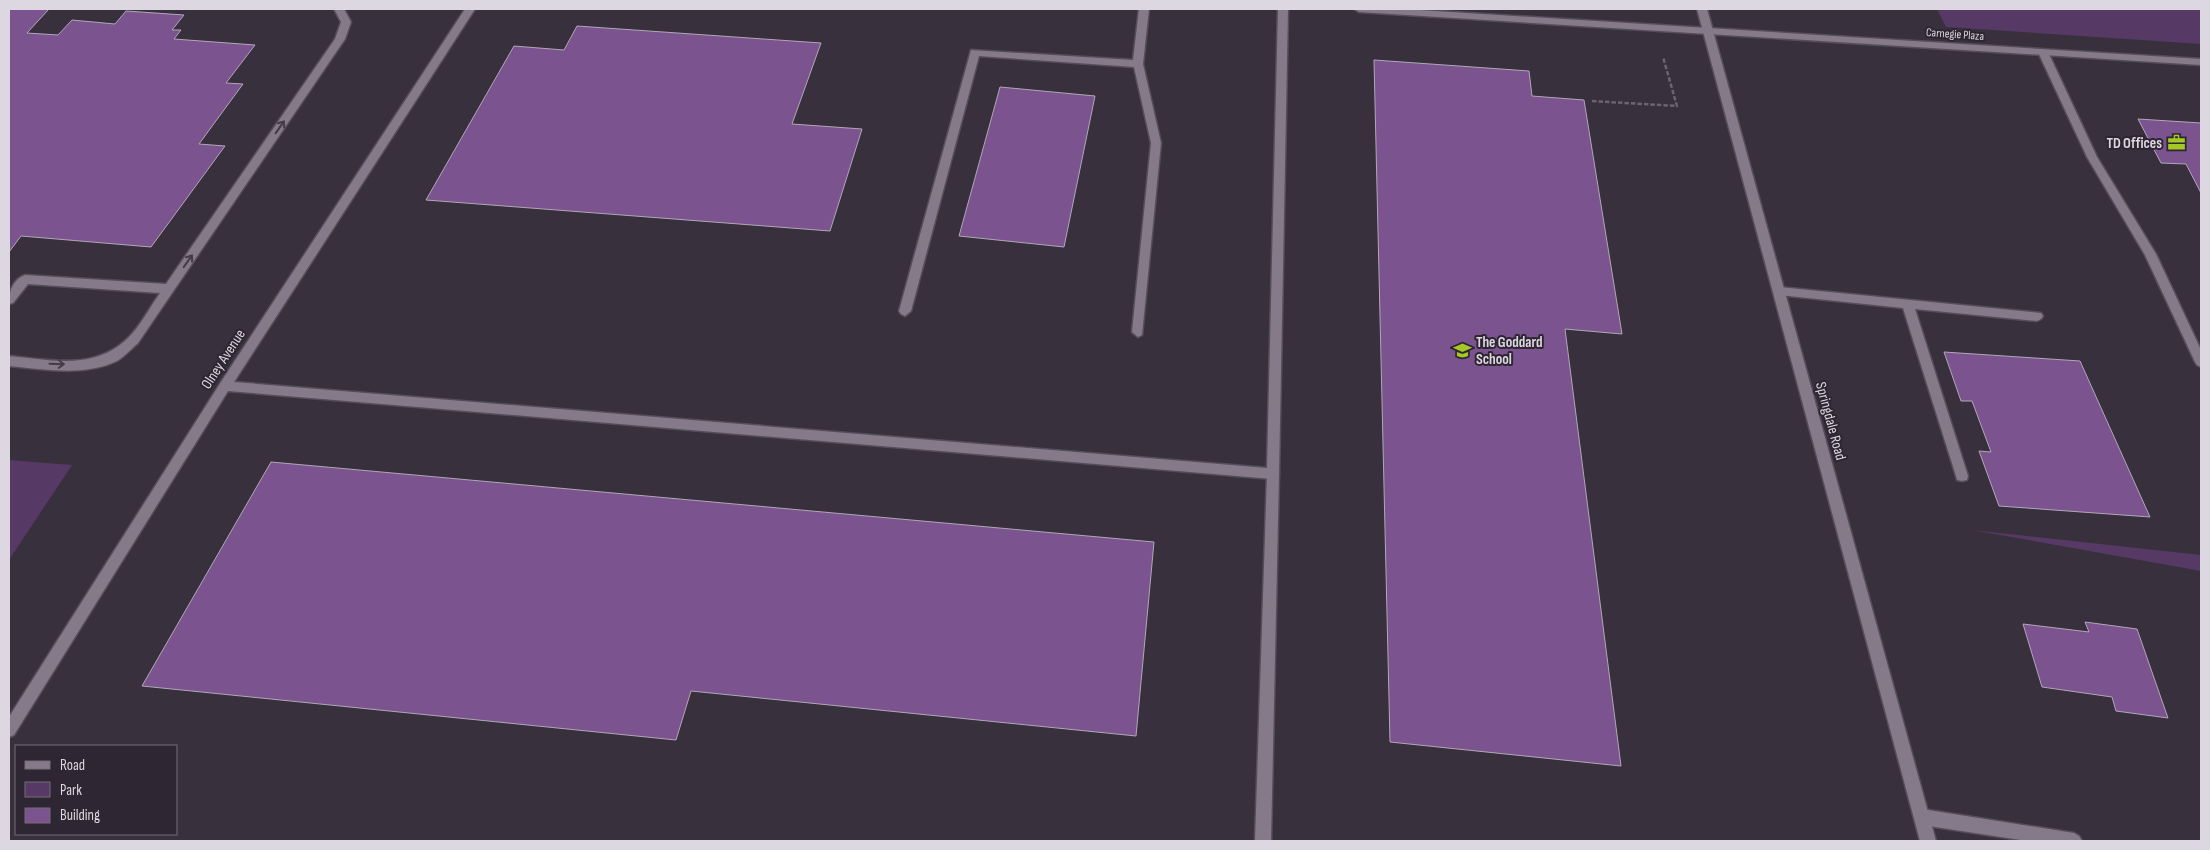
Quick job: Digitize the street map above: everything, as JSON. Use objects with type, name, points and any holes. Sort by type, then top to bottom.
[{"type":"street","points":[[9,361],[90,364],[113,358],[134,340],[340,39],[346,22],[339,9]]},
{"type":"street","name":"Olney Avenue","points":[[9,730],[225,386],[470,9]]},
{"type":"street","points":[[1138,332],[1156,143],[1138,64],[1144,9]]},
{"type":"street","points":[[1263,841],[1283,9]]},
{"type":"street","name":"Carnegie Plaza","points":[[1359,9],[2201,62]]},
{"type":"street","name":"Springdale Road","points":[[1702,9],[1928,841]]},
{"type":"street","points":[[905,311],[975,52],[1138,64]]},
{"type":"street","points":[[2043,52],[2092,157],[2130,217],[2150,254],[2201,362]]},
{"type":"street","points":[[9,300],[25,279],[168,289]]},
{"type":"street","points":[[1779,291],[2037,316]]},
{"type":"street","points":[[1908,304],[1962,476]]},
{"type":"street","points":[[225,386],[1273,474]]},
{"type":"street","points":[[1922,817],[2074,841]]},
{"type":"path","points":[[1592,101],[1677,106],[1663,57]]},
{"type":"green space","points":[[1937,9],[2201,9],[2201,44],[1946,27]]},
{"type":"green space","points":[[9,460],[72,465],[9,560]]},
{"type":"green space","points":[[1972,530],[2201,555],[2201,571]]},
{"type":"building","points":[[9,9],[49,9],[27,33],[58,35],[72,20],[115,24],[126,11],[184,15],[172,30],[181,30],[174,39],[255,45],[226,83],[243,84],[199,144],[225,146],[151,247],[21,236],[9,252]]},
{"type":"building","points":[[577,26],[821,43],[792,124],[862,129],[830,231],[426,200],[514,46],[564,50]]},
{"type":"building","points":[[1374,60],[1529,71],[1532,96],[1584,100],[1622,334],[1565,329],[1621,766],[1390,742]]},
{"type":"building","points":[[1000,87],[1095,96],[1064,247],[959,236]]},
{"type":"building","name":"TD Offices","points":[[2138,119],[2201,123],[2201,193],[2186,164],[2161,163]]},
{"type":"building","points":[[1944,352],[2080,361],[2150,517],[1999,506],[1979,451],[1991,452],[1972,401],[1961,401]]},
{"type":"building","points":[[271,462],[1154,542],[1136,736],[691,691],[676,740],[142,686]]},
{"type":"building","points":[[2085,622],[2137,629],[2168,718],[2116,711],[2112,697],[2042,687],[2023,624],[2089,632]]},
{"type":"place","name":"TD Offices","points":[[2176,143]]},
{"type":"place","name":"The Goddard School","points":[[1462,351]]}]
